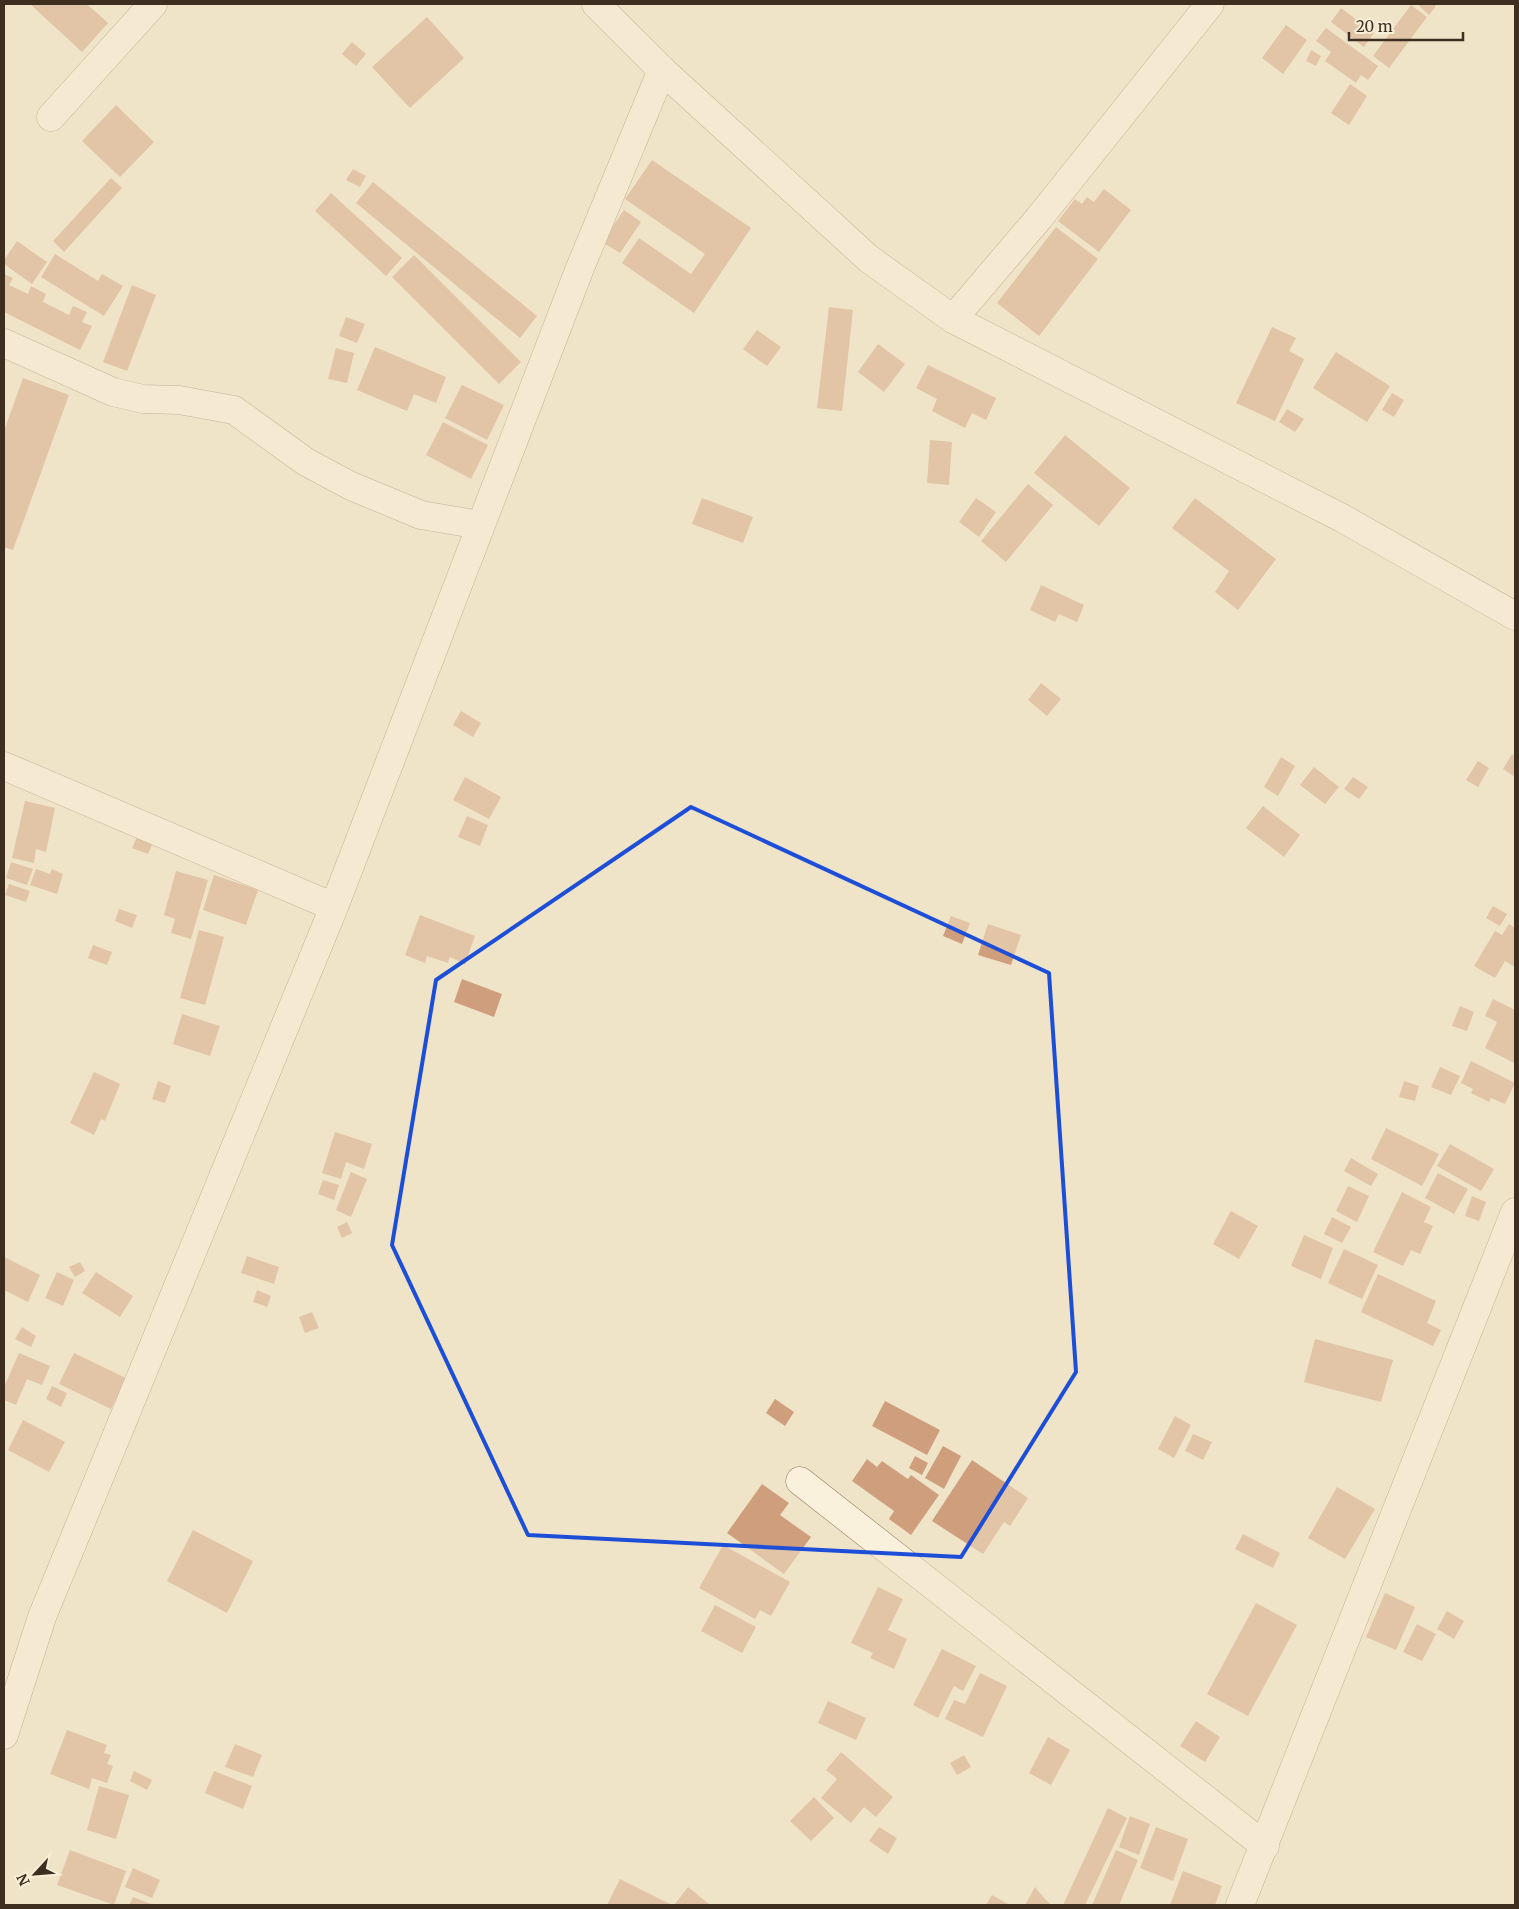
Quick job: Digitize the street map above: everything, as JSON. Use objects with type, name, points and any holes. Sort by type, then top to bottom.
[{"type":"street","points":[[51,117],[152,4]]},
{"type":"street","points":[[596,4],[662,70],[869,259],[953,319],[1342,518],[1515,616]]},
{"type":"street","points":[[953,319],[1040,218],[1210,4]]},
{"type":"street","points":[[4,1735],[42,1617],[334,907],[580,268],[662,70]]},
{"type":"street","points":[[4,343],[113,392],[143,399],[179,400],[234,410],[306,462],[351,486],[421,515],[480,525]]},
{"type":"street","points":[[4,766],[334,907]]},
{"type":"street","points":[[1240,1905],[1515,1212]]},
{"type":"street","points":[[800,1481],[1265,1846]]},
{"type":"highlighted area","points":[[691,807],[1049,973],[1076,1372],[961,1557],[528,1535],[392,1245],[436,980]]},
{"type":"building","points":[[30,4],[87,4],[108,23],[82,52]]},
{"type":"building","points":[[1421,4],[1434,4],[1436,6],[1429,15],[1419,6]]},
{"type":"building","points":[[1411,5],[1427,17],[1389,68],[1373,56]]},
{"type":"building","points":[[1341,8],[1374,33],[1364,47],[1331,22]]},
{"type":"building","points":[[427,17],[464,58],[410,108],[372,67]]},
{"type":"building","points":[[1286,25],[1307,40],[1283,74],[1262,58]]},
{"type":"building","points":[[1326,28],[1378,66],[1368,80],[1361,75],[1356,83],[1325,61],[1331,52],[1316,41]]},
{"type":"building","points":[[352,42],[366,54],[356,66],[342,54]]},
{"type":"building","points":[[1311,50],[1321,56],[1316,66],[1306,61]]},
{"type":"building","points":[[1350,84],[1367,96],[1349,125],[1331,113]]},
{"type":"building","points":[[116,105],[154,142],[120,177],[82,141]]},
{"type":"building","points":[[652,160],[751,228],[694,313],[622,263],[639,238],[691,274],[705,254],[625,199]]},
{"type":"building","points":[[353,169],[366,176],[360,187],[346,180]]},
{"type":"building","points":[[111,178],[122,188],[64,252],[53,241]]},
{"type":"building","points":[[373,182],[537,316],[520,338],[356,203]]},
{"type":"building","points":[[1104,189],[1131,210],[1099,252],[1058,221],[1075,199],[1082,204],[1087,197],[1094,202]]},
{"type":"building","points":[[331,193],[402,258],[386,276],[315,211]]},
{"type":"building","points":[[624,210],[641,222],[620,253],[602,242]]},
{"type":"building","points":[[1056,227],[1098,259],[1039,336],[997,303]]},
{"type":"building","points":[[17,241],[47,262],[32,284],[4,264],[4,260]]},
{"type":"building","points":[[55,254],[98,281],[102,274],[123,286],[104,316],[41,277]]},
{"type":"building","points":[[414,255],[521,362],[499,384],[392,277]]},
{"type":"building","points":[[4,274],[13,278],[9,285],[28,294],[31,286],[46,294],[43,302],[69,315],[73,306],[87,312],[82,322],[92,326],[80,350],[4,312]]},
{"type":"building","points":[[132,285],[156,295],[127,371],[103,362]]},
{"type":"building","points":[[829,307],[853,310],[842,411],[817,408]]},
{"type":"building","points":[[346,317],[365,324],[357,343],[339,336]]},
{"type":"building","points":[[1272,327],[1296,338],[1289,351],[1304,359],[1275,421],[1236,403]]},
{"type":"building","points":[[757,330],[781,347],[767,366],[743,349]]},
{"type":"building","points":[[878,344],[905,364],[884,392],[858,372]]},
{"type":"building","points":[[375,347],[446,377],[436,403],[414,394],[407,411],[357,390]]},
{"type":"building","points":[[336,348],[354,353],[347,383],[328,379]]},
{"type":"building","points":[[1336,352],[1390,386],[1367,422],[1313,388]]},
{"type":"building","points":[[928,365],[996,398],[986,420],[972,413],[965,428],[932,411],[937,399],[916,388]]},
{"type":"building","points":[[23,378],[69,395],[13,550],[4,547],[4,431]]},
{"type":"building","points":[[462,385],[504,405],[487,440],[445,418]]},
{"type":"building","points":[[1392,393],[1404,400],[1394,417],[1382,410]]},
{"type":"building","points":[[1287,409],[1304,419],[1295,432],[1279,422]]},
{"type":"building","points":[[443,422],[488,445],[471,479],[426,455]]},
{"type":"building","points":[[1065,435],[1130,488],[1099,526],[1034,473]]},
{"type":"building","points":[[930,440],[952,442],[949,485],[927,483]]},
{"type":"building","points":[[1028,484],[1053,505],[1006,562],[981,541]]},
{"type":"building","points":[[702,498],[753,517],[743,543],[692,524]]},
{"type":"building","points":[[976,498],[996,512],[979,537],[959,522]]},
{"type":"building","points":[[1195,498],[1276,559],[1238,610],[1215,592],[1229,571],[1172,528]]},
{"type":"building","points":[[1041,585],[1084,605],[1077,622],[1059,614],[1055,622],[1030,610]]},
{"type":"building","points":[[1041,683],[1061,699],[1047,716],[1028,700]]},
{"type":"building","points":[[461,711],[481,723],[473,737],[453,725]]},
{"type":"building","points":[[1512,754],[1515,756],[1515,777],[1503,769]]},
{"type":"building","points":[[1281,757],[1295,766],[1278,796],[1264,787]]},
{"type":"building","points":[[1478,761],[1489,768],[1478,787],[1466,780]]},
{"type":"building","points":[[1314,767],[1339,787],[1325,804],[1300,785]]},
{"type":"building","points":[[465,777],[501,797],[489,819],[453,800]]},
{"type":"building","points":[[1353,777],[1368,787],[1359,799],[1344,789]]},
{"type":"building","points":[[25,801],[55,808],[46,852],[36,849],[34,863],[12,858]]},
{"type":"building","points":[[1263,806],[1300,835],[1284,857],[1246,828]]},
{"type":"building","points":[[467,816],[488,825],[480,846],[458,837]]},
{"type":"building","points":[[137,837],[153,843],[148,854],[132,848]]},
{"type":"building","points":[[11,862],[33,869],[27,885],[6,878]]},
{"type":"building","points":[[36,869],[50,874],[52,869],[63,874],[57,894],[30,885]]},
{"type":"building","points":[[176,871],[208,880],[191,939],[171,933],[175,919],[164,915]]},
{"type":"building","points":[[214,875],[258,890],[246,925],[203,910]]},
{"type":"building","points":[[9,884],[30,891],[26,902],[5,895]]},
{"type":"building","points":[[1493,906],[1507,914],[1500,926],[1486,918]]},
{"type":"building","points":[[119,909],[137,915],[132,928],[115,921]]},
{"type":"building","points":[[420,915],[475,936],[465,964],[450,957],[448,963],[427,956],[425,963],[405,955]]},
{"type":"building","points":[[951,916],[970,923],[962,944],[943,936]]},
{"type":"building","points":[[988,924],[1021,935],[1011,965],[978,955]]},
{"type":"building","points":[[1509,924],[1515,928],[1515,967],[1505,961],[1495,978],[1474,966],[1495,931],[1502,935]]},
{"type":"building","points":[[199,930],[224,937],[205,1005],[180,998]]},
{"type":"building","points":[[93,945],[112,952],[107,965],[88,958]]},
{"type":"building","points":[[462,979],[502,994],[494,1017],[454,1002]]},
{"type":"building","points":[[1493,999],[1515,1010],[1514,1063],[1485,1048],[1497,1022],[1485,1016]]},
{"type":"building","points":[[1460,1006],[1474,1012],[1467,1031],[1452,1026]]},
{"type":"building","points":[[182,1014],[220,1026],[210,1056],[173,1044]]},
{"type":"building","points":[[1471,1061],[1515,1083],[1505,1104],[1491,1098],[1489,1102],[1471,1093],[1473,1089],[1461,1083]]},
{"type":"building","points":[[1440,1067],[1460,1076],[1451,1095],[1431,1087]]},
{"type":"building","points":[[94,1072],[120,1084],[105,1121],[101,1119],[94,1135],[70,1123]]},
{"type":"building","points":[[158,1081],[171,1086],[165,1103],[152,1099]]},
{"type":"building","points":[[1404,1081],[1419,1086],[1415,1101],[1399,1097]]},
{"type":"building","points":[[1386,1128],[1439,1154],[1422,1186],[1371,1159]]},
{"type":"building","points":[[335,1132],[372,1144],[364,1169],[346,1162],[341,1179],[322,1173]]},
{"type":"building","points":[[1450,1144],[1494,1169],[1481,1191],[1437,1166]]},
{"type":"building","points":[[1351,1158],[1378,1174],[1371,1186],[1344,1171]]},
{"type":"building","points":[[351,1172],[367,1179],[351,1217],[336,1210]]},
{"type":"building","points":[[1438,1173],[1468,1189],[1454,1214],[1425,1198]]},
{"type":"building","points":[[323,1180],[339,1185],[334,1200],[318,1194]]},
{"type":"building","points":[[1348,1186],[1369,1196],[1357,1222],[1336,1211]]},
{"type":"building","points":[[1402,1192],[1431,1207],[1424,1222],[1433,1226],[1420,1254],[1411,1250],[1403,1266],[1373,1252]]},
{"type":"building","points":[[1472,1196],[1486,1202],[1479,1221],[1465,1216]]},
{"type":"building","points":[[1231,1211],[1258,1226],[1239,1259],[1213,1244]]},
{"type":"building","points":[[1332,1217],[1351,1227],[1342,1243],[1324,1234]]},
{"type":"building","points":[[347,1222],[352,1233],[342,1238],[337,1227]]},
{"type":"building","points":[[1304,1235],[1333,1248],[1321,1279],[1291,1266]]},
{"type":"building","points":[[1344,1249],[1378,1265],[1362,1299],[1328,1283]]},
{"type":"building","points":[[247,1256],[279,1267],[274,1284],[241,1273]]},
{"type":"building","points":[[4,1257],[40,1275],[28,1302],[4,1290]]},
{"type":"building","points":[[80,1262],[85,1271],[75,1277],[69,1267]]},
{"type":"building","points":[[57,1272],[74,1280],[63,1306],[45,1298]]},
{"type":"building","points":[[96,1272],[133,1296],[120,1317],[82,1293]]},
{"type":"building","points":[[1378,1274],[1436,1301],[1427,1323],[1441,1330],[1433,1346],[1361,1312]]},
{"type":"building","points":[[257,1290],[271,1296],[267,1307],[253,1302]]},
{"type":"building","points":[[312,1312],[319,1328],[305,1333],[299,1317]]},
{"type":"building","points":[[22,1327],[36,1336],[31,1347],[15,1339]]},
{"type":"building","points":[[1315,1339],[1393,1360],[1381,1402],[1304,1382]]},
{"type":"building","points":[[19,1353],[50,1366],[42,1385],[27,1379],[16,1405],[4,1400],[4,1387]]},
{"type":"building","points":[[74,1353],[126,1378],[111,1409],[59,1384]]},
{"type":"building","points":[[52,1386],[67,1393],[61,1407],[46,1399]]},
{"type":"building","points":[[775,1399],[794,1412],[785,1426],[766,1413]]},
{"type":"building","points":[[885,1401],[940,1430],[927,1455],[872,1426]]},
{"type":"building","points":[[1175,1416],[1191,1425],[1174,1458],[1158,1449]]},
{"type":"building","points":[[23,1420],[65,1442],[49,1472],[8,1450]]},
{"type":"building","points":[[1193,1434],[1212,1442],[1203,1460],[1185,1451]]},
{"type":"building","points":[[943,1446],[961,1456],[944,1489],[925,1478]]},
{"type":"building","points":[[915,1456],[928,1463],[922,1475],[909,1468]]},
{"type":"building","points":[[867,1459],[877,1467],[882,1461],[908,1479],[911,1475],[939,1495],[911,1535],[889,1519],[894,1511],[852,1481]]},
{"type":"building","points":[[972,1460],[1028,1498],[1010,1526],[1004,1522],[983,1554],[932,1521]]},
{"type":"building","points":[[762,1484],[789,1503],[780,1515],[811,1537],[784,1574],[727,1533]]},
{"type":"building","points":[[1337,1487],[1375,1509],[1345,1559],[1308,1538]]},
{"type":"building","points":[[193,1530],[253,1561],[227,1613],[167,1581]]},
{"type":"building","points":[[1243,1534],[1280,1553],[1273,1568],[1235,1549]]},
{"type":"building","points":[[723,1545],[790,1582],[771,1616],[760,1610],[755,1619],[699,1588]]},
{"type":"building","points":[[878,1587],[903,1599],[888,1630],[907,1639],[894,1669],[870,1658],[873,1653],[851,1643]]},
{"type":"building","points":[[1385,1593],[1415,1607],[1396,1650],[1366,1637]]},
{"type":"building","points":[[1256,1603],[1297,1625],[1248,1716],[1207,1694]]},
{"type":"building","points":[[715,1605],[756,1627],[742,1653],[701,1631]]},
{"type":"building","points":[[1447,1611],[1464,1621],[1454,1639],[1437,1629]]},
{"type":"building","points":[[1417,1624],[1436,1634],[1422,1661],[1403,1652]]},
{"type":"building","points":[[942,1649],[976,1666],[963,1691],[954,1686],[938,1718],[913,1705]]},
{"type":"building","points":[[980,1673],[1007,1686],[983,1737],[945,1719],[954,1700],[965,1704]]},
{"type":"building","points":[[828,1701],[866,1718],[856,1740],[818,1723]]},
{"type":"building","points":[[1196,1721],[1220,1737],[1205,1762],[1180,1746]]},
{"type":"building","points":[[67,1730],[107,1745],[104,1753],[111,1755],[107,1764],[113,1766],[107,1783],[92,1778],[89,1789],[50,1774]]},
{"type":"building","points":[[1048,1737],[1070,1750],[1051,1785],[1029,1773]]},
{"type":"building","points":[[235,1744],[262,1755],[253,1777],[225,1767]]},
{"type":"building","points":[[841,1752],[893,1797],[876,1817],[864,1807],[851,1823],[821,1798],[837,1779],[826,1770]]},
{"type":"building","points":[[964,1755],[971,1767],[957,1775],[950,1763]]},
{"type":"building","points":[[134,1771],[152,1780],[147,1790],[130,1781]]},
{"type":"building","points":[[214,1771],[252,1786],[243,1809],[205,1793]]},
{"type":"building","points":[[99,1786],[129,1795],[116,1839],[87,1830]]},
{"type":"building","points":[[814,1797],[834,1818],[811,1841],[790,1821]]},
{"type":"building","points":[[1108,1808],[1127,1818],[1085,1905],[1063,1905]]},
{"type":"building","points":[[1130,1816],[1150,1824],[1139,1855],[1119,1847]]},
{"type":"building","points":[[879,1827],[897,1838],[888,1854],[869,1841]]},
{"type":"building","points":[[1156,1827],[1188,1839],[1173,1881],[1140,1868]]},
{"type":"building","points":[[70,1850],[126,1871],[114,1905],[57,1885]]},
{"type":"building","points":[[1116,1850],[1138,1860],[1119,1905],[1092,1905]]},
{"type":"building","points":[[133,1868],[160,1880],[152,1898],[125,1887]]},
{"type":"building","points":[[1183,1871],[1222,1886],[1215,1905],[1170,1905]]},
{"type":"building","points":[[620,1879],[672,1905],[607,1905]]},
{"type":"building","points":[[688,1887],[710,1905],[676,1905]]},
{"type":"building","points":[[1035,1887],[1044,1898],[1051,1905],[1025,1905]]},
{"type":"building","points":[[992,1895],[1010,1905],[986,1905]]},
{"type":"building","points":[[133,1897],[154,1905],[129,1905]]}]
